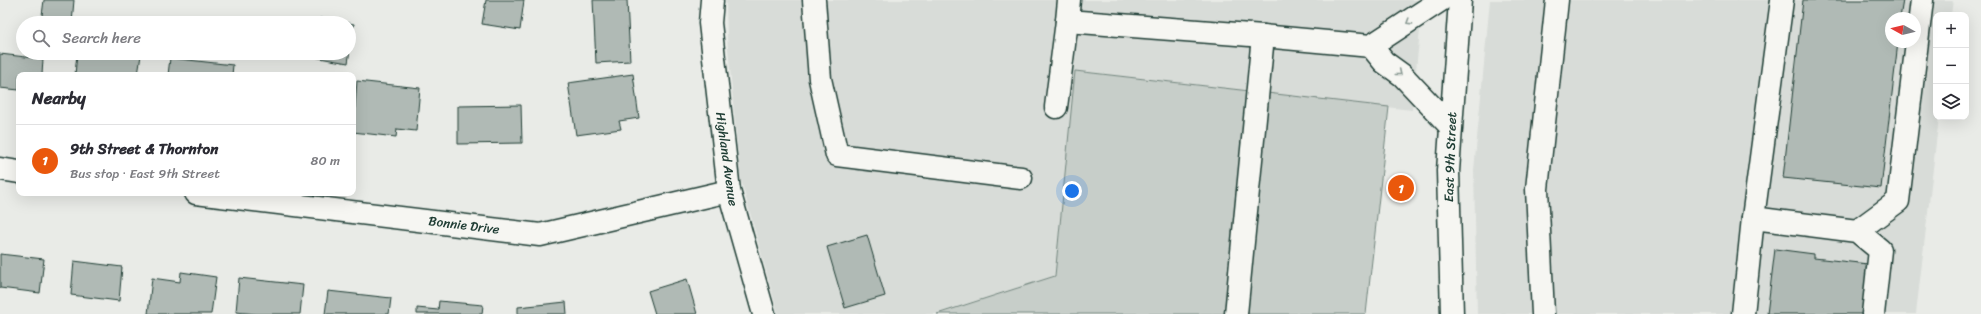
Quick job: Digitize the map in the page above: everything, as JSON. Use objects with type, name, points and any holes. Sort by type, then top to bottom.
[{"type":"street","name":"Highland Avenue","points":[[712,0],[710,23],[729,191],[764,314]]},
{"type":"street","points":[[814,0],[820,79],[837,155],[1021,178]]},
{"type":"street","points":[[1056,107],[1069,0]]},
{"type":"street","points":[[1067,21],[1371,46],[1441,0]]},
{"type":"street","name":"East 9th Street","points":[[1452,314],[1448,171],[1460,0]]},
{"type":"street","points":[[1543,314],[1537,189],[1557,0]]},
{"type":"street","points":[[1743,314],[1782,0]]},
{"type":"street","points":[[1857,231],[1898,202],[1922,0]]},
{"type":"street","points":[[1236,314],[1263,36]]},
{"type":"street","points":[[1371,46],[1384,62],[1402,76],[1450,126]]},
{"type":"street","points":[[0,169],[16,172]]},
{"type":"street","name":"Bonnie Drive","points":[[221,196],[540,235],[729,191]]},
{"type":"street","points":[[1754,218],[1857,231],[1880,250],[1873,314]]},
{"type":"shaded area","points":[[726,0],[1423,0],[1412,110],[1076,71],[1055,276],[936,314],[778,314],[740,177],[727,37]]},
{"type":"shaded area","points":[[1490,0],[1953,0],[1951,12],[1933,12],[1933,120],[1939,120],[1916,314],[1477,314],[1474,170]]},
{"type":"shaded area","points":[[1075,71],[1389,107],[1366,314],[937,314],[1055,276]]},
{"type":"building","points":[[44,0],[74,0],[73,16],[42,16]]},
{"type":"building","points":[[486,0],[524,0],[520,30],[482,24]]},
{"type":"building","points":[[593,0],[627,0],[630,61],[596,63]]},
{"type":"building","points":[[1803,0],[1903,0],[1901,12],[1885,12],[1885,48],[1897,48],[1881,188],[1783,178]]},
{"type":"building","points":[[0,54],[16,56],[16,60],[43,60],[42,72],[16,72],[16,90],[0,88]]},
{"type":"building","points":[[76,60],[140,60],[138,72],[75,72]]},
{"type":"building","points":[[170,60],[188,60],[233,65],[232,72],[168,72]]},
{"type":"building","points":[[331,60],[348,60],[348,63]]},
{"type":"building","points":[[633,74],[639,118],[619,121],[621,129],[576,135],[568,83]]},
{"type":"building","points":[[357,81],[420,88],[416,131],[397,129],[396,137],[356,132]]},
{"type":"building","points":[[521,105],[522,143],[458,144],[458,106]]},
{"type":"building","points":[[867,235],[885,296],[845,308],[827,247]]},
{"type":"building","points":[[1775,249],[1814,254],[1814,258],[1868,264],[1862,314],[1767,314]]},
{"type":"building","points":[[0,254],[44,259],[40,293],[0,288]]},
{"type":"building","points":[[74,261],[122,267],[119,301],[71,295]]},
{"type":"building","points":[[181,272],[216,277],[211,314],[148,314],[152,278],[180,282]]},
{"type":"building","points":[[239,278],[303,285],[300,314],[256,314],[236,312]]},
{"type":"building","points":[[687,279],[697,314],[655,314],[648,291]]},
{"type":"building","points":[[328,291],[391,298],[389,314],[325,314]]},
{"type":"building","points":[[439,301],[483,305],[482,314],[417,314],[417,308],[438,310]]},
{"type":"building","points":[[566,302],[567,314],[518,314],[518,307]]},
{"type":"place","name":"9th Street & Thornton","points":[[1401,188]]}]
